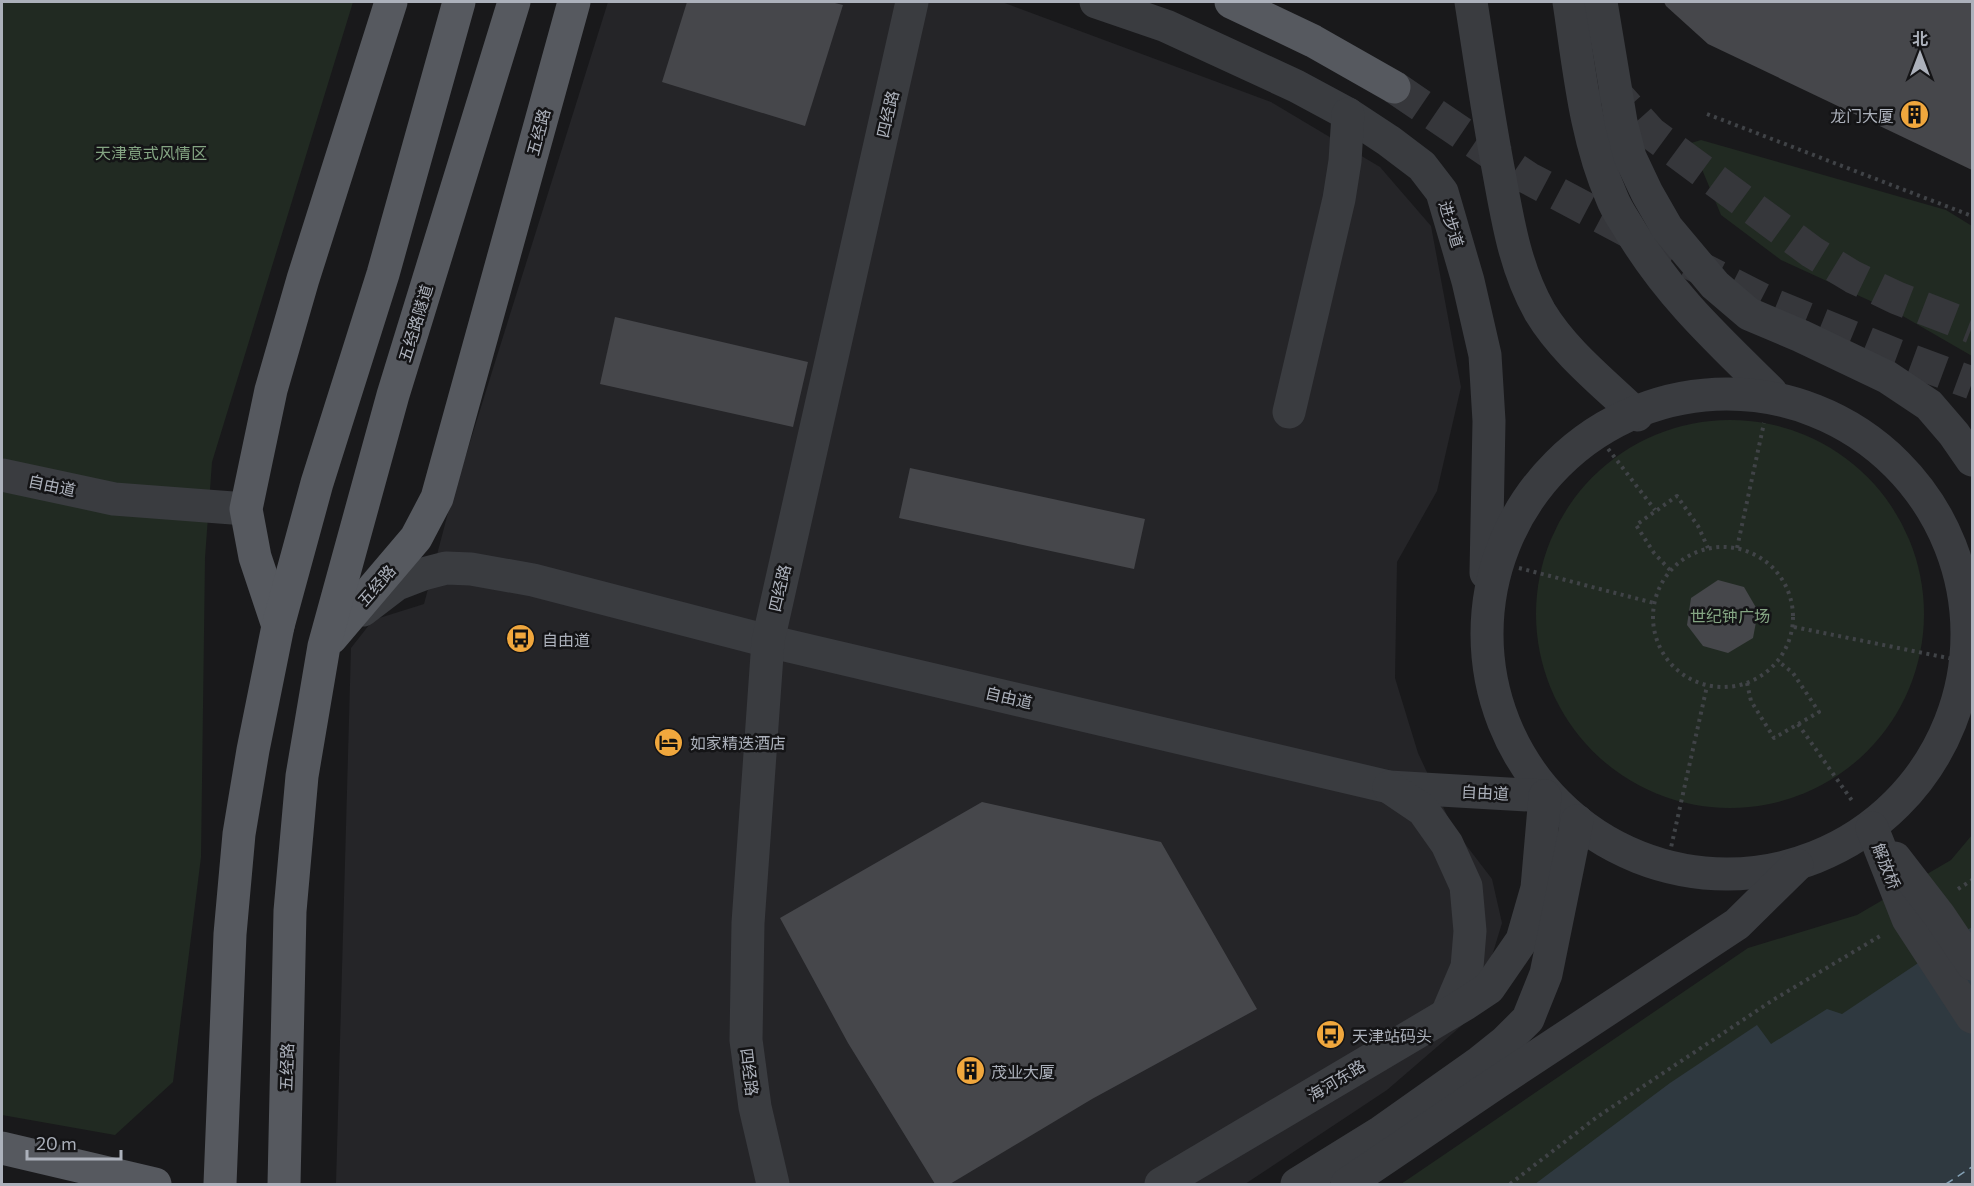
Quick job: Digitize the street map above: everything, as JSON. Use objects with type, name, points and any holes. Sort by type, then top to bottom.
[{"type":"main road","points":[[278,626],[255,557],[246,509],[274,378],[391,2]]},
{"type":"main road","points":[[220,1185],[230,934],[239,834],[278,626],[321,472],[383,274],[459,2]]},
{"type":"main road","name":"五经路隧道","points":[[324,646],[393,395],[514,2]]},
{"type":"main road","name":"五经路","points":[[284,1185],[290,911],[302,776],[324,646],[416,538],[436,498],[574,2]]},
{"type":"main road","points":[[1231,2],[1313,41],[1394,87]]},
{"type":"main road","points":[[2,1148],[155,1185]]},
{"type":"street","name":"四经路","points":[[773,1185],[755,1107],[746,1040],[748,922],[768,640],[912,2]]},
{"type":"street","name":"进步道","points":[[1095,2],[1166,26],[1296,86],[1348,114],[1422,166],[1442,192],[1468,281],[1485,355],[1489,421],[1490,572],[1482,616],[1484,655],[1500,723],[1545,796]]},
{"type":"street","points":[[1471,2],[1513,250],[1525,281],[1541,313],[1564,345],[1637,415]]},
{"type":"street","points":[[1569,2],[1585,104],[1596,152],[1612,200],[1649,261],[1670,288],[1690,312],[1771,392]]},
{"type":"street","points":[[1601,2],[1621,122],[1630,157],[1667,228],[1715,285],[1749,314],[1887,377],[1921,399],[1954,434],[1972,460]]},
{"type":"street","points":[[1289,412],[1339,199],[1345,161],[1348,114]]},
{"type":"street","points":[[1490,572],[1526,510],[1569,459],[1599,437],[1637,415],[1684,399],[1730,393],[1771,392],[1819,408],[1859,431],[1891,460],[1935,518],[1949,553],[1958,597],[1963,661],[1962,684],[1953,729],[1944,750]]},
{"type":"street","name":"自由道","points":[[2,475],[114,499],[246,509]]},
{"type":"street","name":"自由道","points":[[324,646],[370,604],[397,584],[446,568],[471,569],[533,580],[768,640],[1389,787],[1545,796]]},
{"type":"street","points":[[1545,796],[1577,821],[1643,854],[1668,861],[1729,871],[1764,872],[1797,865],[1837,849],[1872,828],[1915,790],[1972,714]]},
{"type":"street","points":[[1389,787],[1423,810],[1447,844],[1466,886],[1470,931],[1467,967],[1447,1014]]},
{"type":"street","name":"海河东路","points":[[1161,1185],[1489,988],[1522,940],[1537,888],[1545,796]]},
{"type":"street","points":[[1297,1185],[1381,1132],[1480,1062],[1505,1042],[1528,1018],[1546,974],[1577,821]]},
{"type":"street","name":"解放桥","points":[[1872,828],[1972,1017]]},
{"type":"street","points":[[1347,1185],[1493,1085],[1737,924],[1797,865]]},
{"type":"street","name":"解放桥","points":[[1921,921],[1972,964]]},
{"type":"path","points":[[1707,114],[1972,216]]},
{"type":"path","points":[[1737,548],[1771,392]]},
{"type":"path","points":[[1599,437],[1655,510]]},
{"type":"path","points":[[1670,570],[1654,553],[1636,525],[1677,496],[1698,526],[1708,548]]},
{"type":"path","points":[[1708,548],[1737,548],[1752,552],[1772,565],[1785,582],[1793,604],[1794,627],[1787,648],[1778,661],[1754,681],[1731,687],[1707,686],[1685,677],[1667,661],[1656,639],[1652,616],[1654,603],[1657,592],[1670,570],[1687,556],[1708,548]]},
{"type":"path","points":[[1490,572],[1654,603]]},
{"type":"path","points":[[1794,627],[1963,661]]},
{"type":"path","points":[[1747,683],[1751,701],[1774,738],[1819,712],[1793,673],[1778,661]]},
{"type":"path","points":[[1668,861],[1707,686]]},
{"type":"path","points":[[1798,724],[1872,828]]},
{"type":"path","points":[[1510,1185],[1597,1117],[1773,1000],[1921,921]]},
{"type":"shaded area","points":[[608,2],[1002,2],[1271,102],[1380,167],[1431,226],[1461,387],[1437,491],[1397,562],[1395,678],[1418,753],[1453,828],[1492,879],[1502,923],[1474,1015],[1387,1090],[1245,1184],[336,1184],[351,648],[373,620],[424,604],[449,509]]},
{"type":"shaded area","points":[[1972,927],[1972,1184],[1535,1184],[1670,1083],[1757,1025],[1771,1044],[1827,1009],[1842,1014]]},
{"type":"green space","name":"天津意式风情区","points":[[2,2],[353,2],[212,462],[205,558],[201,857],[173,1082],[115,1135],[2,1115]]},
{"type":"green space","points":[[1701,140],[1946,210],[1972,226],[1972,356],[1901,315],[1781,260],[1721,215],[1691,143]]},
{"type":"green space","name":"世纪钟广场","points":[[1730,420],[1768,424],[1804,435],[1838,453],[1867,477],[1891,506],[1909,540],[1920,576],[1924,614],[1920,652],[1909,688],[1891,722],[1867,751],[1838,775],[1804,793],[1768,804],[1730,808],[1692,804],[1656,793],[1622,775],[1593,751],[1569,722],[1551,688],[1540,652],[1536,614],[1540,576],[1551,540],[1569,506],[1593,477],[1622,453],[1656,435],[1692,424]]},
{"type":"green space","points":[[1972,835],[1972,1184],[1401,1184],[1748,948],[1857,915],[1951,860]]},
{"type":"building","points":[[687,2],[831,2],[843,5],[805,126],[662,82]]},
{"type":"building","name":"龙门大厦","points":[[1664,2],[1972,2],[1972,170],[1708,44]]},
{"type":"building","points":[[615,317],[808,362],[793,427],[600,384]]},
{"type":"building","points":[[910,468],[1145,519],[1134,569],[899,518]]},
{"type":"building","points":[[1718,580],[1744,587],[1758,611],[1753,638],[1728,653],[1703,646],[1687,625],[1691,598]]},
{"type":"building","points":[[982,802],[1161,842],[1257,1009],[1092,1099],[950,1184],[935,1184],[848,1043],[780,918]]},
{"type":"ferry route","points":[[1946,1184],[1972,1167]]},
{"type":"tunnel","points":[[1606,83],[1651,133],[1812,252],[1853,277],[1897,298],[1972,327]]},
{"type":"tunnel","points":[[1394,87],[1528,178],[1643,239],[1773,305],[1972,383]]},
{"type":"place","name":"龙门大厦","points":[[1915,115]]},
{"type":"place","name":"自由道","points":[[521,639]]},
{"type":"place","name":"如家精迭酒店","points":[[669,742]]},
{"type":"place","name":"天津站码头","points":[[1331,1035]]},
{"type":"place","name":"茂业大厦","points":[[970,1071]]}]
